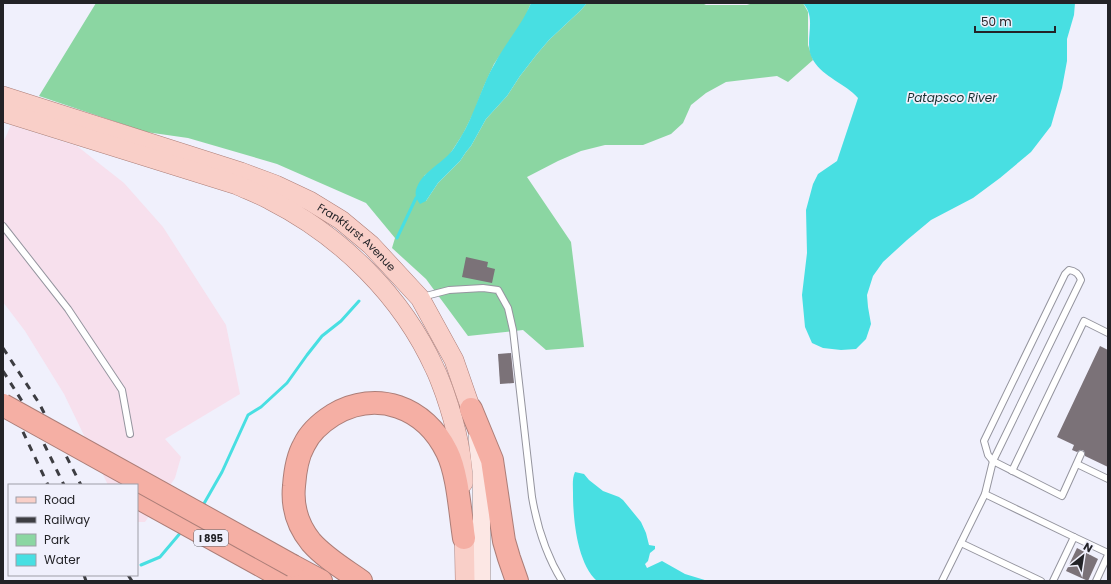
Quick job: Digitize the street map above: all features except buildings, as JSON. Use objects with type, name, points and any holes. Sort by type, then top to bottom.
[{"type":"highway","points":[[361,581],[325,556],[310,542],[294,510],[294,475],[304,444],[312,432],[326,419],[341,410],[356,405],[380,402],[393,405],[410,412],[425,422],[440,439],[453,465],[464,538]]},
{"type":"highway","name":"I 895","points":[[3,405],[136,484]]},
{"type":"highway","points":[[471,409],[492,460],[504,541],[508,558],[517,581]]},
{"type":"highway","points":[[3,422],[114,484]]},
{"type":"highway","name":"I 895","points":[[138,485],[289,575]]},
{"type":"highway","name":"I 895","points":[[138,498],[289,575],[321,581]]},
{"type":"main road","name":"Frankfurst Avenue","points":[[3,96],[241,172],[276,185],[310,201],[341,220],[371,245],[420,298],[454,360],[471,409],[479,448],[481,471],[482,581]]},
{"type":"main road","name":"Frankfurst Avenue","points":[[3,112],[236,185],[270,200],[312,225],[357,261],[380,283],[420,339],[435,369],[451,412],[459,445],[463,471],[465,581]]},
{"type":"main road","points":[[312,225],[328,230],[354,246],[373,262],[398,291],[407,298],[420,298]]},
{"type":"main road","points":[[420,298],[414,309],[413,317],[414,327],[420,339]]},
{"type":"lane","points":[[3,226],[68,308],[122,390],[130,434]]},
{"type":"lane","points":[[942,581],[985,494],[994,461],[1081,280],[1079,275],[1074,271],[1069,270],[1065,274],[984,441],[988,456],[994,461],[1062,496],[1081,454]]},
{"type":"lane","points":[[420,298],[450,290],[483,288],[498,290],[508,308],[514,330],[532,497],[537,522],[545,546],[562,581]]},
{"type":"lane","points":[[1012,471],[1084,322],[1108,333]]},
{"type":"lane","points":[[1077,464],[1108,479]]},
{"type":"lane","points":[[985,494],[1108,554],[1096,581]]},
{"type":"lane","points":[[1054,581],[1074,537]]},
{"type":"lane","points":[[961,543],[1041,581]]},
{"type":"shaded area","points":[[11,125],[77,146],[124,183],[163,227],[226,325],[240,394],[165,439],[181,457],[175,478],[145,522],[138,522],[138,484],[108,484],[64,394],[25,331],[3,302],[3,143]]},
{"type":"green space","points":[[96,3],[531,3],[524,20],[494,64],[463,134],[448,157],[424,176],[426,201],[438,183],[460,161],[471,146],[486,119],[507,96],[537,54],[549,40],[587,3],[702,3],[706,5],[747,5],[753,3],[803,3],[808,12],[808,45],[813,60],[788,82],[777,76],[726,82],[706,93],[691,105],[683,123],[671,134],[643,145],[605,145],[581,151],[527,177],[571,242],[584,347],[546,350],[523,330],[468,336],[426,279],[392,248],[395,238],[366,203],[277,164],[188,138],[146,132],[39,96]]},
{"type":"water","points":[[531,3],[587,3],[549,40],[537,54],[507,96],[486,119],[471,146],[460,161],[438,183],[426,201],[420,204],[417,198],[416,189],[420,181],[450,153],[457,143],[470,120],[486,80],[499,55],[523,19]]},
{"type":"water","name":"Patapsco River","points":[[803,3],[1075,3],[1074,15],[1067,39],[1067,61],[1062,88],[1051,126],[1031,152],[1000,178],[973,198],[931,220],[883,262],[873,276],[867,295],[871,324],[866,339],[856,349],[841,350],[823,348],[812,343],[805,327],[802,295],[807,253],[806,210],[813,184],[818,174],[837,161],[858,98],[823,71],[813,60],[809,48],[810,17],[808,10]]},
{"type":"water","points":[[575,472],[584,474],[603,491],[623,500],[641,522],[649,545],[655,546],[655,549],[650,553],[648,561],[645,564],[647,568],[662,561],[685,574],[708,581],[597,581],[590,573],[585,563],[575,528],[573,477]]},
{"type":"waterway","points":[[397,238],[416,198],[419,195]]},
{"type":"waterway","points":[[202,507],[222,472],[248,415],[261,407],[287,383],[322,336],[341,321],[359,301]]},
{"type":"waterway","points":[[141,565],[160,557],[182,531]]},
{"type":"railway","points":[[3,348],[39,403],[80,484]]},
{"type":"railway","points":[[3,371],[27,409],[64,484]]},
{"type":"railway","points":[[3,395],[15,415],[48,484]]},
{"type":"railway","points":[[84,576],[86,581]]},
{"type":"railway","points":[[129,576],[132,581]]}]
